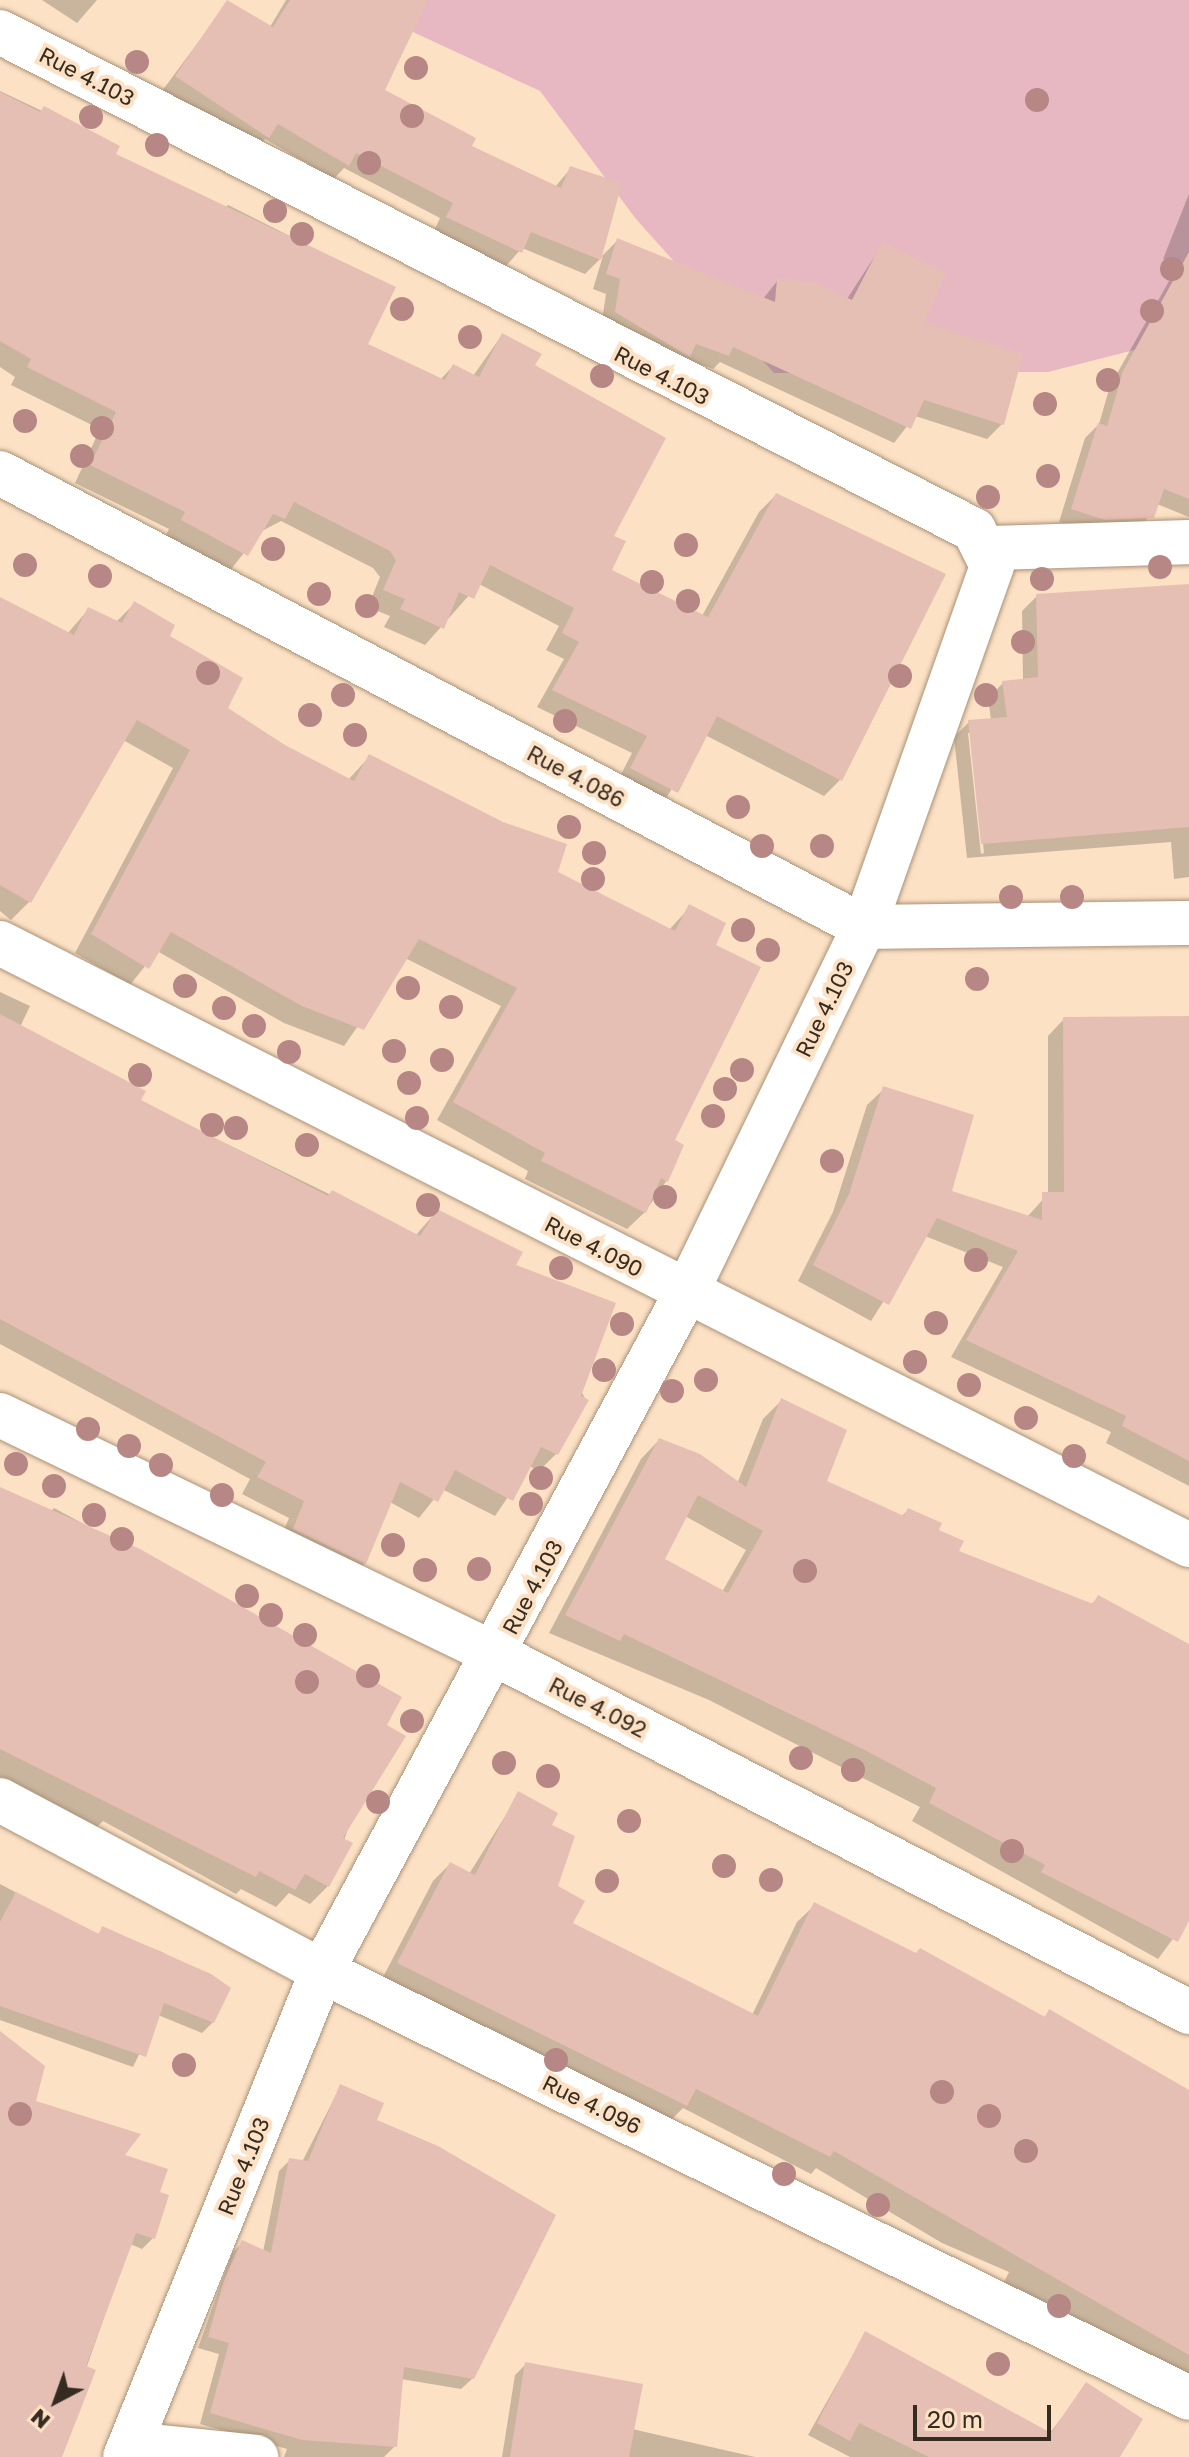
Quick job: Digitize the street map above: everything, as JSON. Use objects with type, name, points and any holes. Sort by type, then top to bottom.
[{"type":"street","name":"Rue 4.103","points":[[0,32],[974,530],[989,548],[992,566],[864,927],[686,1293],[497,1655],[322,1971],[128,2451]]},
{"type":"street","name":"Rue 4.086","points":[[0,473],[864,927],[1189,923]]},
{"type":"street","points":[[989,548],[1189,542]]},
{"type":"street","name":"Rue 4.090","points":[[0,943],[1189,1545]]},
{"type":"street","name":"Rue 4.092","points":[[0,1415],[497,1655],[1189,2012]]},
{"type":"street","name":"Rue 4.096","points":[[0,1800],[322,1971],[1189,2398]]},
{"type":"street","points":[[128,2451],[187,2444],[256,2457]]},
{"type":"shaded area","points":[[344,0],[1189,0],[1189,336],[1048,372],[774,373],[636,219],[540,91]]},
{"type":"building","points":[[227,0],[273,27],[290,0],[428,0],[385,90],[476,138],[472,146],[561,188],[570,166],[622,183],[601,260],[531,232],[522,253],[446,217],[453,203],[356,153],[349,166],[278,124],[269,138],[175,76]]},
{"type":"building","points":[[0,92],[40,112],[44,106],[120,146],[116,154],[396,287],[368,344],[445,380],[453,364],[479,377],[502,333],[542,354],[535,365],[666,438],[614,536],[626,541],[612,570],[708,617],[776,493],[946,574],[842,781],[717,716],[678,793],[630,768],[647,736],[552,690],[579,642],[562,633],[574,608],[490,565],[474,599],[459,592],[444,629],[400,609],[405,599],[383,590],[396,560],[390,551],[294,502],[285,519],[273,514],[248,556],[181,520],[185,512],[90,465],[116,412],[27,367],[31,359],[0,341]]},
{"type":"building","points":[[617,238],[775,302],[777,278],[816,283],[852,300],[882,242],[946,273],[924,322],[1023,354],[1004,425],[924,400],[911,429],[733,347],[729,356],[696,344],[690,357],[615,312],[620,279],[606,274]]},
{"type":"building","points":[[1189,252],[1189,499],[1164,489],[1154,518],[1105,520],[1071,509],[1098,423],[1107,426],[1123,371]]},
{"type":"building","points":[[1189,584],[1189,827],[981,844],[968,720],[1007,717],[1002,681],[1038,677],[1036,594]]},
{"type":"building","points":[[0,597],[74,635],[88,607],[122,623],[134,601],[175,625],[170,636],[243,678],[228,708],[285,745],[354,781],[369,754],[503,822],[567,844],[558,872],[675,931],[689,904],[726,923],[716,945],[761,967],[675,1140],[684,1145],[668,1182],[661,1178],[646,1213],[541,1161],[545,1153],[453,1102],[517,988],[419,939],[364,1030],[302,1006],[171,932],[149,969],[91,934],[190,750],[137,720],[31,903],[0,885]]},
{"type":"building","points":[[0,1014],[146,1091],[141,1100],[328,1196],[332,1190],[420,1236],[437,1209],[523,1252],[516,1265],[616,1303],[581,1396],[589,1400],[558,1455],[541,1447],[513,1501],[455,1470],[438,1502],[400,1482],[366,1564],[293,1529],[304,1501],[257,1477],[266,1462],[0,1319]]},
{"type":"building","points":[[1189,1016],[1189,1461],[1122,1426],[1126,1416],[966,1340],[1018,1251],[937,1218],[889,1305],[813,1265],[849,1194],[883,1086],[974,1115],[952,1191],[1042,1220],[1042,1192],[1064,1192],[1063,1017]]},
{"type":"building","points":[[781,1398],[847,1430],[827,1481],[904,1516],[908,1508],[942,1523],[939,1530],[964,1541],[959,1551],[1093,1604],[1098,1595],[1189,1644],[1189,1921],[1178,1942],[1041,1872],[1045,1865],[929,1803],[936,1788],[863,1749],[624,1634],[620,1641],[565,1615],[659,1438],[700,1454],[746,1487]],"holes":[[[698,1495],[763,1531],[728,1593],[665,1559]]]},
{"type":"building","points":[[0,1487],[140,1549],[402,1697],[387,1725],[406,1736],[343,1838],[353,1843],[329,1887],[305,1874],[295,1890],[259,1871],[256,1877],[0,1749]]},
{"type":"building","points":[[518,1791],[558,1813],[552,1825],[575,1836],[558,1886],[585,1901],[573,1923],[758,2016],[814,1902],[916,1953],[920,1948],[1045,2017],[1049,2009],[1189,2090],[1189,2355],[834,2151],[830,2157],[696,2089],[687,2106],[397,1963],[450,1862],[475,1875]]},
{"type":"building","points":[[16,1892],[99,1934],[102,1926],[211,1974],[231,1988],[214,2023],[164,2003],[146,2057],[0,2006],[0,1922]]},
{"type":"building","points":[[0,2031],[45,2066],[36,2101],[141,2134],[125,2155],[168,2169],[160,2192],[169,2195],[155,2239],[136,2233],[86,2366],[96,2370],[62,2457],[0,2457]]},
{"type":"building","points":[[340,2084],[384,2103],[377,2120],[438,2146],[556,2215],[474,2379],[404,2367],[397,2447],[302,2440],[210,2413],[229,2343],[208,2337],[224,2280],[242,2240],[271,2253],[289,2158],[308,2161]]},
{"type":"building","points":[[865,2331],[1051,2433],[1086,2382],[1143,2419],[1120,2457],[929,2457],[859,2423],[850,2441],[817,2423]]},
{"type":"building","points":[[525,2362],[643,2384],[629,2457],[510,2457]]}]
